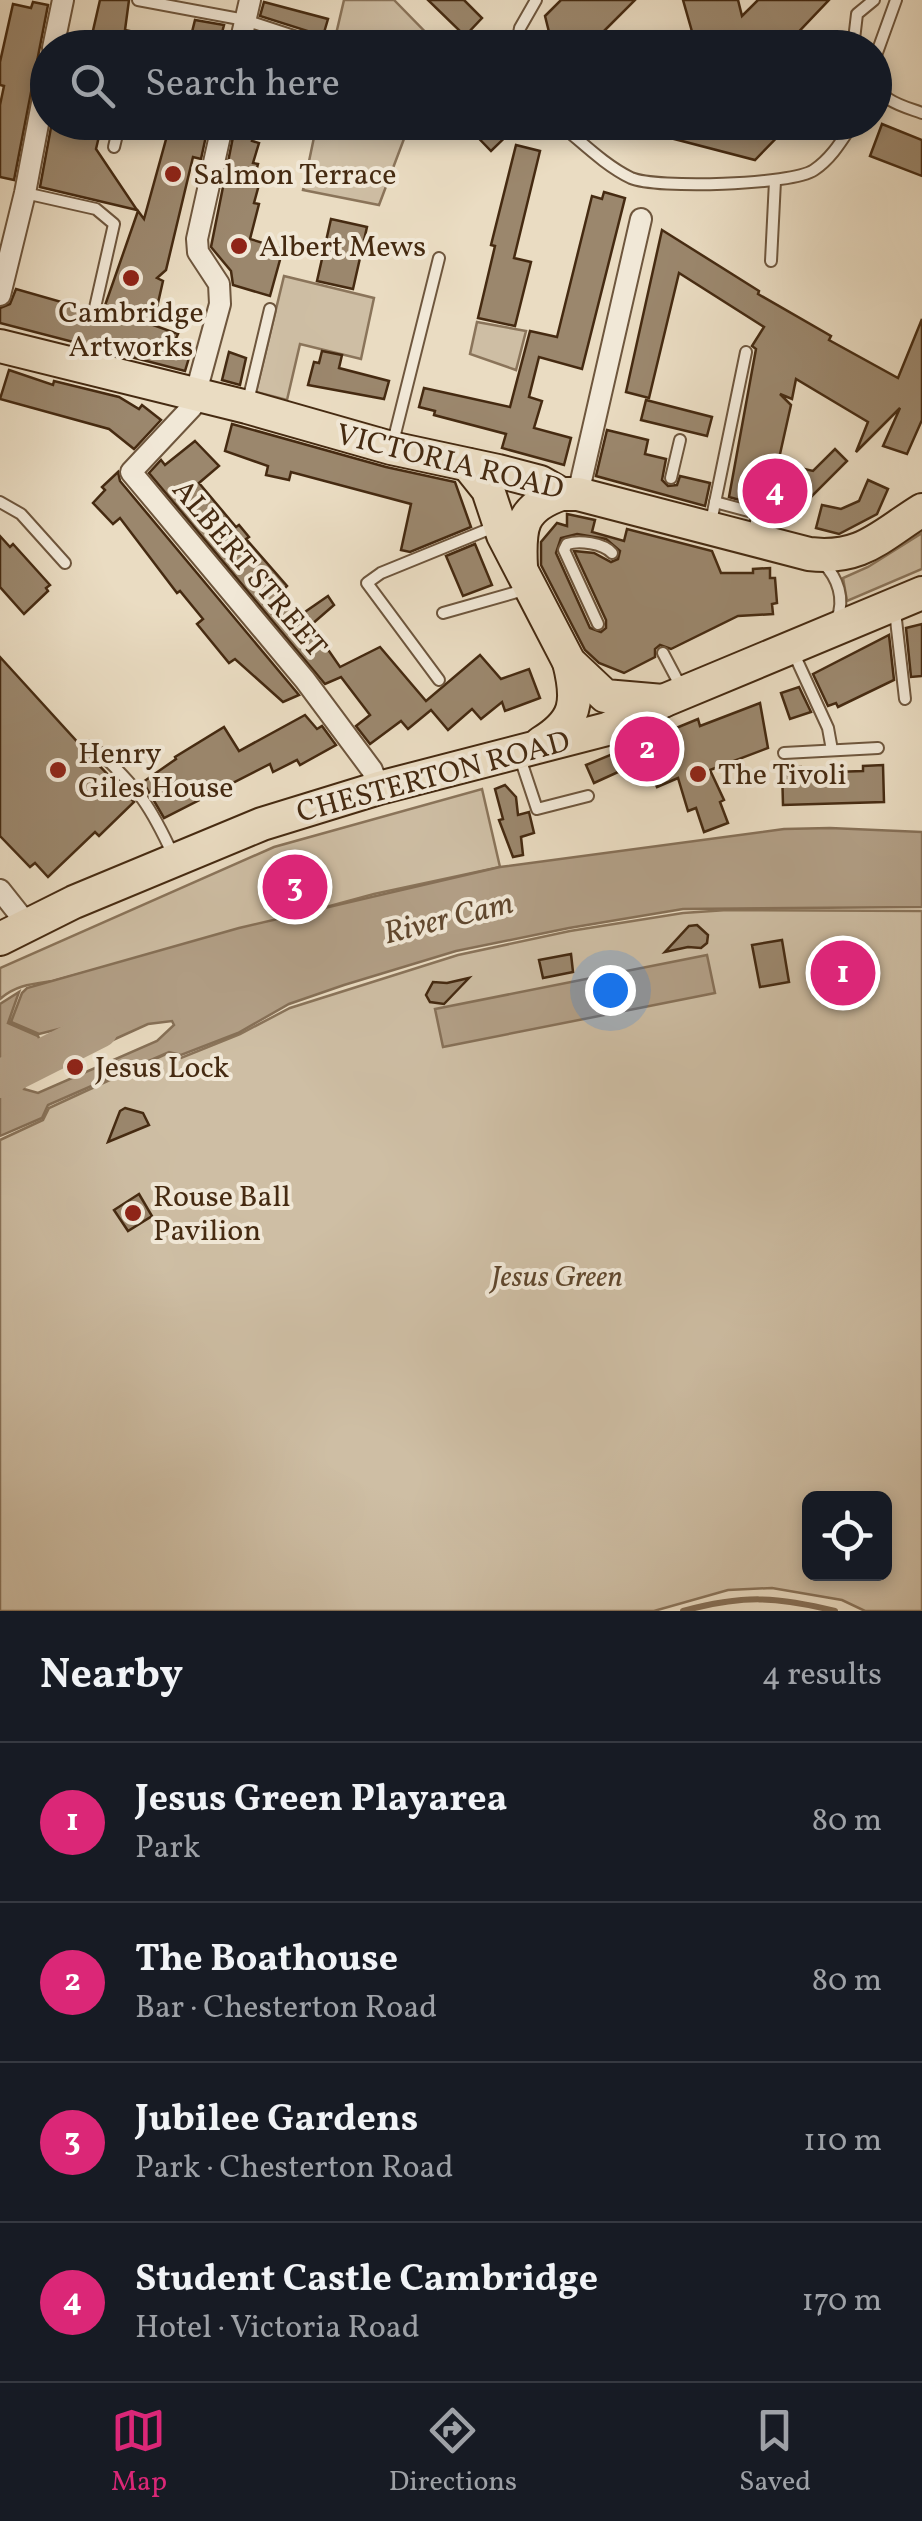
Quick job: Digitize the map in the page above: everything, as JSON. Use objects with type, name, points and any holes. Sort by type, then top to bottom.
[{"type":"main road","name":"VICTORIA ROAD","points":[[0,346],[247,407],[391,448],[540,482],[570,494],[663,511],[712,515],[756,540],[809,554],[835,557],[862,549],[908,519],[922,494]]},
{"type":"main road","points":[[468,465],[488,490],[500,525],[569,662],[576,691],[572,712],[561,730],[523,752]]},
{"type":"main road","points":[[526,577],[520,534],[527,515],[544,500],[570,494]]},
{"type":"main road","name":"CHESTERTON ROAD","points":[[14,932],[262,824],[380,788],[607,728],[673,696],[908,598]]},
{"type":"main road","points":[[569,662],[605,696],[673,696]]},
{"type":"street","points":[[56,30],[63,0]]},
{"type":"street","points":[[0,295],[35,140]]},
{"type":"street","points":[[195,394],[220,304],[219,284],[198,252],[219,140]]},
{"type":"street","points":[[570,494],[641,218]]},
{"type":"street","name":"ALBERT STREET","points":[[195,394],[182,420],[131,472],[306,680],[372,770],[380,788]]},
{"type":"street","points":[[0,890],[14,932]]},
{"type":"lane","points":[[138,0],[248,10],[291,30]]},
{"type":"lane","points":[[520,30],[536,0]]},
{"type":"lane","points":[[855,30],[857,14],[874,0]]},
{"type":"lane","points":[[885,30],[896,0]]},
{"type":"lane","points":[[892,102],[922,113]]},
{"type":"lane","points":[[114,147],[116,140]]},
{"type":"lane","points":[[581,140],[634,180],[656,184],[776,181],[813,171],[842,140]]},
{"type":"lane","points":[[771,261],[776,181]]},
{"type":"lane","points":[[25,193],[96,210],[114,224],[94,312]]},
{"type":"lane","points":[[391,448],[439,258]]},
{"type":"lane","points":[[247,407],[270,309]]},
{"type":"lane","points":[[712,515],[746,352]]},
{"type":"lane","points":[[671,478],[680,440]]},
{"type":"lane","points":[[0,502],[21,514],[65,563]]},
{"type":"lane","points":[[438,680],[367,583],[382,573],[500,525]]},
{"type":"lane","points":[[598,624],[564,550],[573,542],[603,546],[612,553]]},
{"type":"lane","points":[[809,554],[827,565],[840,590],[841,610],[826,634]]},
{"type":"lane","points":[[443,613],[526,577]]},
{"type":"lane","points":[[906,699],[908,598]]},
{"type":"lane","points":[[790,646],[828,728],[832,750]]},
{"type":"lane","points":[[663,653],[673,696]]},
{"type":"lane","points":[[784,753],[878,748]]},
{"type":"lane","points":[[99,752],[134,784],[151,808],[176,860]]},
{"type":"lane","points":[[523,752],[538,809],[588,796]]},
{"type":"green space","points":[[344,0],[394,0],[423,30],[337,30]]},
{"type":"green space","points":[[313,140],[404,140],[379,205],[303,190]]},
{"type":"green space","points":[[284,276],[374,298],[361,359],[300,344],[287,400],[256,392]]},
{"type":"green space","points":[[477,322],[526,331],[516,370],[470,354]]},
{"type":"green space","points":[[922,533],[922,569],[847,601],[843,578]]},
{"type":"green space","points":[[482,789],[500,867],[374,894],[25,986],[0,999],[0,968],[274,847]]},
{"type":"green space","name":"Jesus Green","points":[[727,910],[922,911],[922,1611],[865,1611],[842,1600],[772,1588],[728,1590],[654,1611],[0,1611],[0,1140],[43,1120],[49,1108],[166,1054],[181,1058],[290,1008],[458,955],[570,931]]},
{"type":"water","points":[[784,829],[922,832],[922,907],[683,909],[456,951],[289,1004],[238,1033],[181,1055],[169,1052],[48,1105],[42,1118],[0,1136],[0,1004],[19,992],[8,1023],[38,1036],[53,1069],[25,1082],[24,1089],[38,1093],[157,1041],[174,1025],[172,1021],[148,1024],[60,1064],[48,1040],[63,1028],[39,1034],[11,1022],[27,988],[239,928],[500,867]]},
{"type":"water","points":[[707,955],[715,993],[443,1047],[435,1009]]},
{"type":"building","points":[[100,0],[129,0],[125,30],[93,30]]},
{"type":"building","points":[[428,0],[464,0],[482,18],[471,30],[459,30]]},
{"type":"building","points":[[561,0],[635,0],[605,30],[548,30],[545,16]]},
{"type":"building","points":[[683,0],[738,0],[742,16],[758,0],[829,0],[800,30],[692,30]]},
{"type":"building","points":[[33,2],[48,5],[43,30],[30,30],[30,98],[14,180],[0,177],[0,105],[4,86],[0,85],[0,62],[13,4],[31,8]]},
{"type":"building","points":[[264,2],[328,19],[325,30],[304,30],[260,16]]},
{"type":"building","points":[[195,20],[224,25],[223,30],[192,30]]},
{"type":"building","points":[[892,128],[922,140],[922,176],[870,156],[876,140],[892,140]]},
{"type":"building","points":[[49,140],[98,140],[96,149],[137,210],[40,187]]},
{"type":"building","points":[[166,140],[205,140],[201,159],[193,157],[166,270],[157,278],[163,281],[153,325],[178,334],[173,345],[191,351],[185,371],[0,323],[0,308],[10,304],[16,289],[86,309],[91,320],[101,317],[138,211],[144,219]]},
{"type":"building","points":[[232,140],[252,140],[259,143],[253,163],[258,164],[254,179],[260,181],[250,239],[283,249],[270,296],[233,285],[231,271],[211,247]]},
{"type":"building","points":[[480,140],[502,140],[491,151]]},
{"type":"building","points":[[678,140],[774,140],[755,160]]},
{"type":"building","points":[[516,145],[540,151],[514,258],[531,262],[515,326],[478,318]]},
{"type":"building","points":[[604,192],[625,198],[582,369],[539,357],[529,397],[542,401],[534,428],[571,438],[564,465],[502,448],[506,434],[434,415],[435,411],[419,407],[424,388],[510,407],[530,331],[557,337],[592,196],[602,199]]},
{"type":"building","points":[[331,219],[367,227],[353,289],[317,281]]},
{"type":"building","points":[[662,230],[759,291],[758,294],[831,336],[829,340],[898,378],[922,319],[922,420],[907,454],[883,446],[900,408],[856,452],[868,422],[796,379],[792,399],[780,394],[791,405],[778,463],[813,471],[835,449],[847,461],[797,511],[783,512],[729,497],[756,349],[752,346],[764,327],[679,273],[649,398],[626,392]]},
{"type":"building","points":[[322,351],[342,355],[339,368],[389,381],[384,399],[308,385],[314,362],[319,363]]},
{"type":"building","points":[[229,352],[246,358],[240,385],[222,380]]},
{"type":"building","points":[[9,370],[53,385],[54,381],[119,397],[139,409],[142,405],[161,420],[134,449],[109,429],[0,399]]},
{"type":"building","points":[[646,400],[712,417],[707,436],[641,420]]},
{"type":"building","points":[[232,424],[455,482],[471,527],[410,552],[401,550],[411,504],[291,472],[289,480],[266,475],[268,466],[225,451]]},
{"type":"building","points":[[607,430],[648,440],[645,454],[666,459],[662,480],[668,486],[677,485],[680,476],[710,483],[705,506],[596,476]]},
{"type":"building","points":[[195,441],[219,466],[199,483],[236,527],[239,525],[249,537],[246,539],[287,586],[282,591],[299,616],[328,596],[334,605],[311,625],[340,667],[380,647],[426,701],[480,655],[501,679],[529,669],[540,698],[505,711],[502,702],[481,719],[472,709],[448,730],[431,710],[408,729],[401,721],[370,744],[356,726],[370,715],[341,677],[325,684],[149,473],[161,460],[165,465]]},
{"type":"building","points":[[118,472],[120,481],[299,695],[283,702],[235,659],[229,663],[197,624],[203,619],[180,591],[177,593],[120,518],[113,524],[93,503],[105,490],[102,487]]},
{"type":"building","points":[[868,480],[888,489],[877,514],[839,534],[816,528],[822,505],[841,509],[859,501]]},
{"type":"building","points":[[567,514],[595,520],[592,532],[624,541],[627,529],[712,551],[721,573],[753,573],[753,569],[770,568],[777,603],[772,604],[773,614],[738,616],[671,649],[660,645],[655,649],[655,657],[624,673],[599,663],[585,650],[541,565],[541,542],[557,523],[567,526]],"holes":[[[577,534],[606,539],[620,551],[618,559],[611,562],[594,553],[574,551],[606,620],[606,628],[601,632],[590,628],[556,553],[561,538]]]},
{"type":"building","points":[[0,536],[10,547],[13,544],[50,585],[24,614],[0,587]]},
{"type":"building","points":[[475,544],[492,585],[463,596],[446,556]]},
{"type":"building","points":[[922,624],[922,676],[911,677],[906,628]]},
{"type":"building","points":[[889,635],[894,680],[838,707],[836,703],[828,706],[813,674]]},
{"type":"building","name":"Henry Giles House","points":[[0,657],[83,748],[89,741],[93,746],[92,758],[134,802],[99,836],[95,832],[48,877],[35,863],[30,867],[0,836]]},
{"type":"building","points":[[799,687],[811,712],[790,719],[781,693]]},
{"type":"building","points":[[760,703],[768,748],[710,770],[724,800],[720,802],[728,823],[704,832],[696,808],[688,811],[678,778],[657,787],[650,771],[634,778],[629,767],[594,783],[586,765],[698,719],[700,726]]},
{"type":"building","points":[[305,715],[317,729],[322,726],[336,745],[300,765],[297,760],[273,772],[270,764],[164,818],[143,782],[224,727],[239,751]]},
{"type":"building","points":[[883,765],[884,802],[783,805],[782,768],[801,767],[802,773],[863,771],[863,766]]},
{"type":"building","points":[[505,785],[516,797],[518,815],[529,812],[534,833],[521,837],[523,855],[513,857],[499,820],[503,819],[495,789]]},
{"type":"building","points":[[697,925],[708,935],[707,943],[701,948],[665,952],[689,926]]},
{"type":"building","points":[[782,940],[789,982],[760,987],[752,945]]},
{"type":"building","points":[[571,954],[573,972],[543,978],[539,960]]},
{"type":"building","points":[[469,978],[444,1004],[430,1002],[426,995],[433,982]]},
{"type":"building","points":[[125,1108],[143,1113],[149,1125],[108,1142],[120,1111]]},
{"type":"building","name":"Rouse Ball Pavilion","points":[[139,1194],[152,1216],[128,1231],[114,1210]]},
{"type":"waterway","name":"River Cam","points":[[0,1079],[99,1029]]},
{"type":"waterway","points":[[683,1611],[759,1599],[835,1611]]},
{"type":"place","name":"Salmon Terrace","points":[[173,174]]},
{"type":"place","name":"Albert Mews","points":[[239,246]]},
{"type":"place","name":"Cambridge Artworks","points":[[131,278]]},
{"type":"place","name":"Student Castle Cambridge","points":[[775,491]]},
{"type":"place","name":"The Boathouse","points":[[647,749]]},
{"type":"place","name":"Henry Giles House","points":[[58,770]]},
{"type":"place","name":"The Tivoli","points":[[698,774]]},
{"type":"place","name":"Jubilee Gardens","points":[[295,887]]},
{"type":"place","name":"Jesus Green Playarea","points":[[843,973]]},
{"type":"place","name":"Jesus Lock","points":[[75,1067]]},
{"type":"place","name":"Rouse Ball Pavilion","points":[[133,1213]]}]
